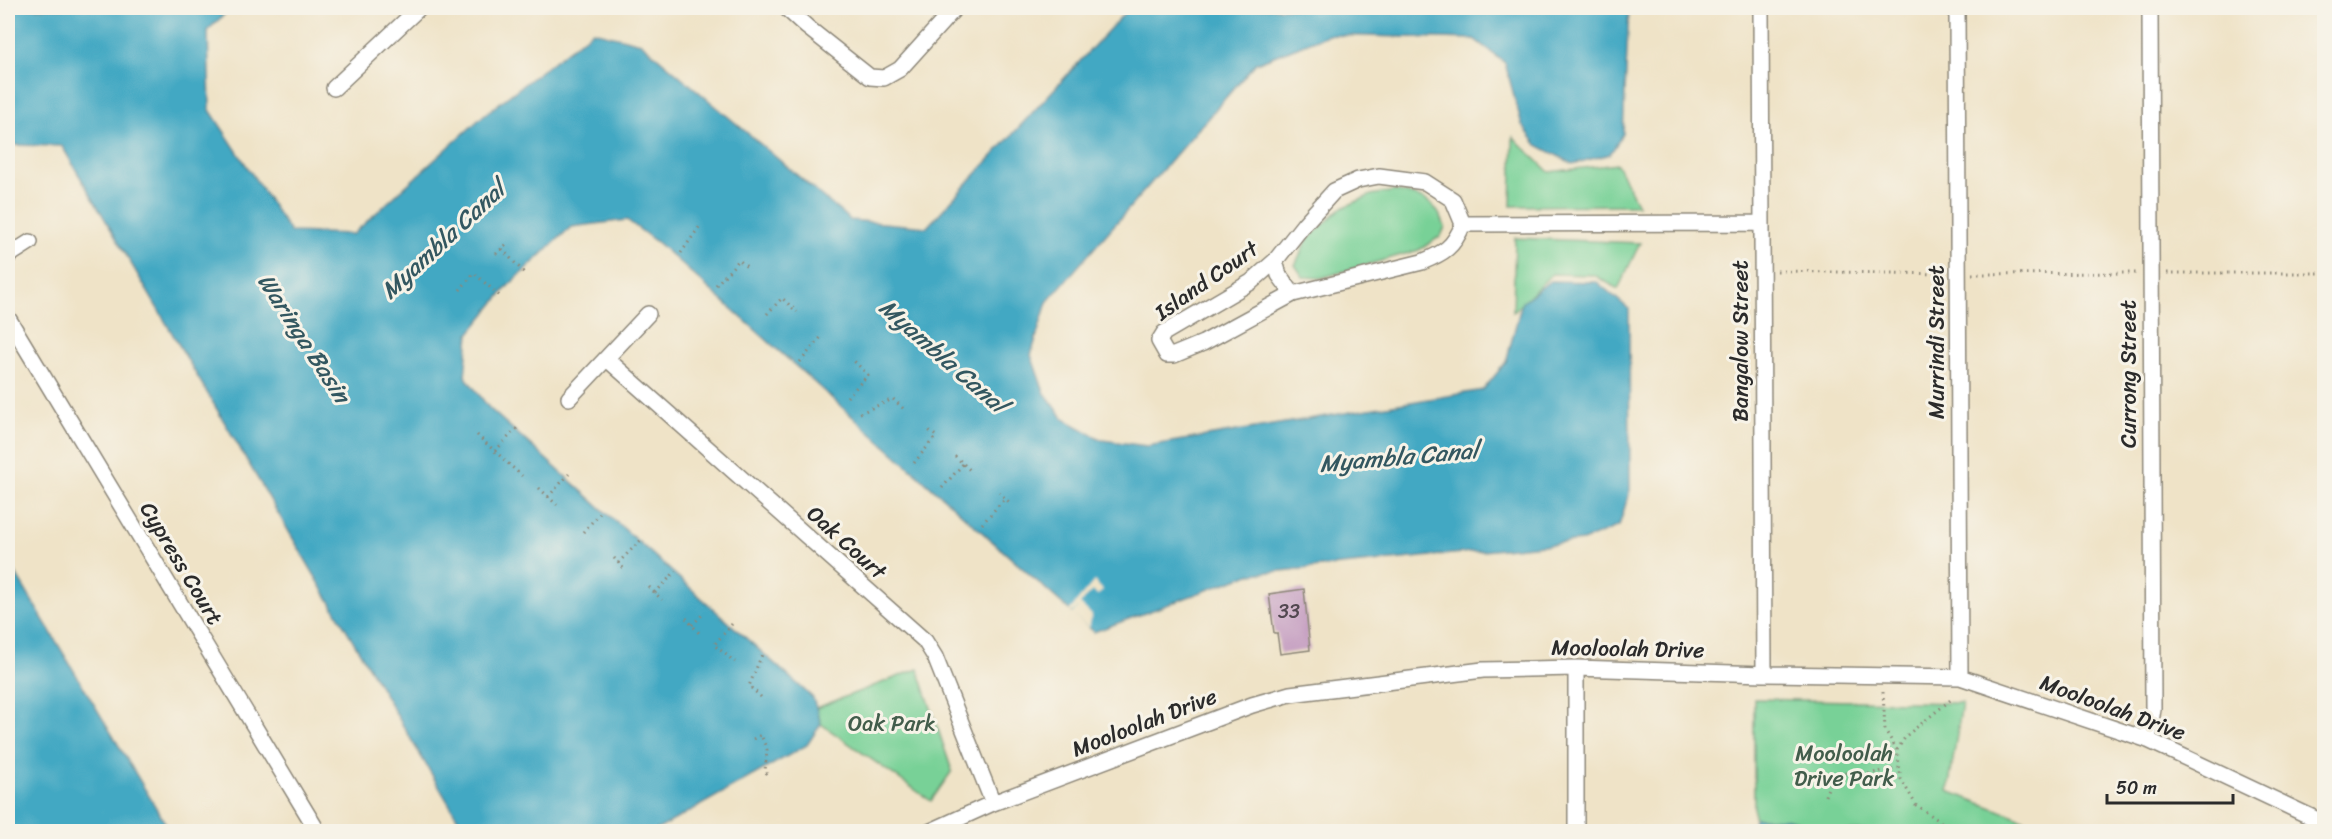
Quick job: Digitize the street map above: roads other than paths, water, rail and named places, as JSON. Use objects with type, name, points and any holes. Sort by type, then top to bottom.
[{"type":"street","points":[[334,88],[419,8]]},
{"type":"street","points":[[786,8],[870,77],[884,78],[900,69],[955,8]]},
{"type":"street","name":"Bangalow Street","points":[[1761,8],[1764,674]]},
{"type":"street","name":"Murrindi Street","points":[[1957,8],[1960,677]]},
{"type":"street","name":"Currong Street","points":[[2148,740],[2153,709],[2150,8]]},
{"type":"street","name":"Island Court","points":[[1379,176],[1425,182],[1453,200],[1462,224],[1456,242],[1438,255],[1422,262],[1293,294],[1203,343],[1174,355],[1167,355],[1159,341],[1168,330],[1251,282],[1275,261],[1334,191],[1358,180],[1379,176]]},
{"type":"street","points":[[1462,224],[1761,223]]},
{"type":"street","points":[[8,256],[30,242]]},
{"type":"street","points":[[1275,261],[1279,275],[1293,294]]},
{"type":"street","points":[[569,398],[648,314]]},
{"type":"street","name":"Cypress Court","points":[[8,318],[318,831]]},
{"type":"street","name":"Oak Court","points":[[607,359],[925,641],[936,657],[993,803]]},
{"type":"street","points":[[1576,668],[1576,831]]},
{"type":"street","name":"Mooloolah Drive","points":[[929,831],[993,803],[1252,705],[1290,694],[1483,670],[1576,668],[1960,677],[2148,740],[2325,823]]},
{"type":"water","points":[[8,8],[231,8],[208,30],[210,110],[290,232],[353,234],[484,115],[593,31],[641,43],[850,220],[927,227],[1129,8],[1629,8],[1623,134],[1610,154],[1573,164],[1537,145],[1522,125],[1505,63],[1474,39],[1328,35],[1256,63],[1047,302],[1031,355],[1044,392],[1064,419],[1102,440],[1147,446],[1483,390],[1506,362],[1522,302],[1550,281],[1597,282],[1629,309],[1630,490],[1619,526],[1583,541],[1250,574],[1094,632],[659,244],[627,220],[571,227],[508,286],[469,334],[465,376],[489,408],[813,698],[821,724],[807,745],[655,831],[465,831],[62,146],[8,145]]},
{"type":"water","points":[[8,561],[170,831],[8,831]]},
{"type":"water","points":[[1754,818],[1787,819],[1835,831],[1693,831],[1753,826]]},
{"type":"water label","name":"Myambla Canal","points":[[443,240]]},
{"type":"water label","name":"Waringa Basin","points":[[304,338]]},
{"type":"water label","name":"Myambla Canal","points":[[943,356]]},
{"type":"water label","name":"Myambla Canal","points":[[1399,457]]},
{"type":"park label","name":"Oak Park","points":[[892,723]]},
{"type":"park label","name":"Mooloolah Drive Park","points":[[1844,766]]}]
